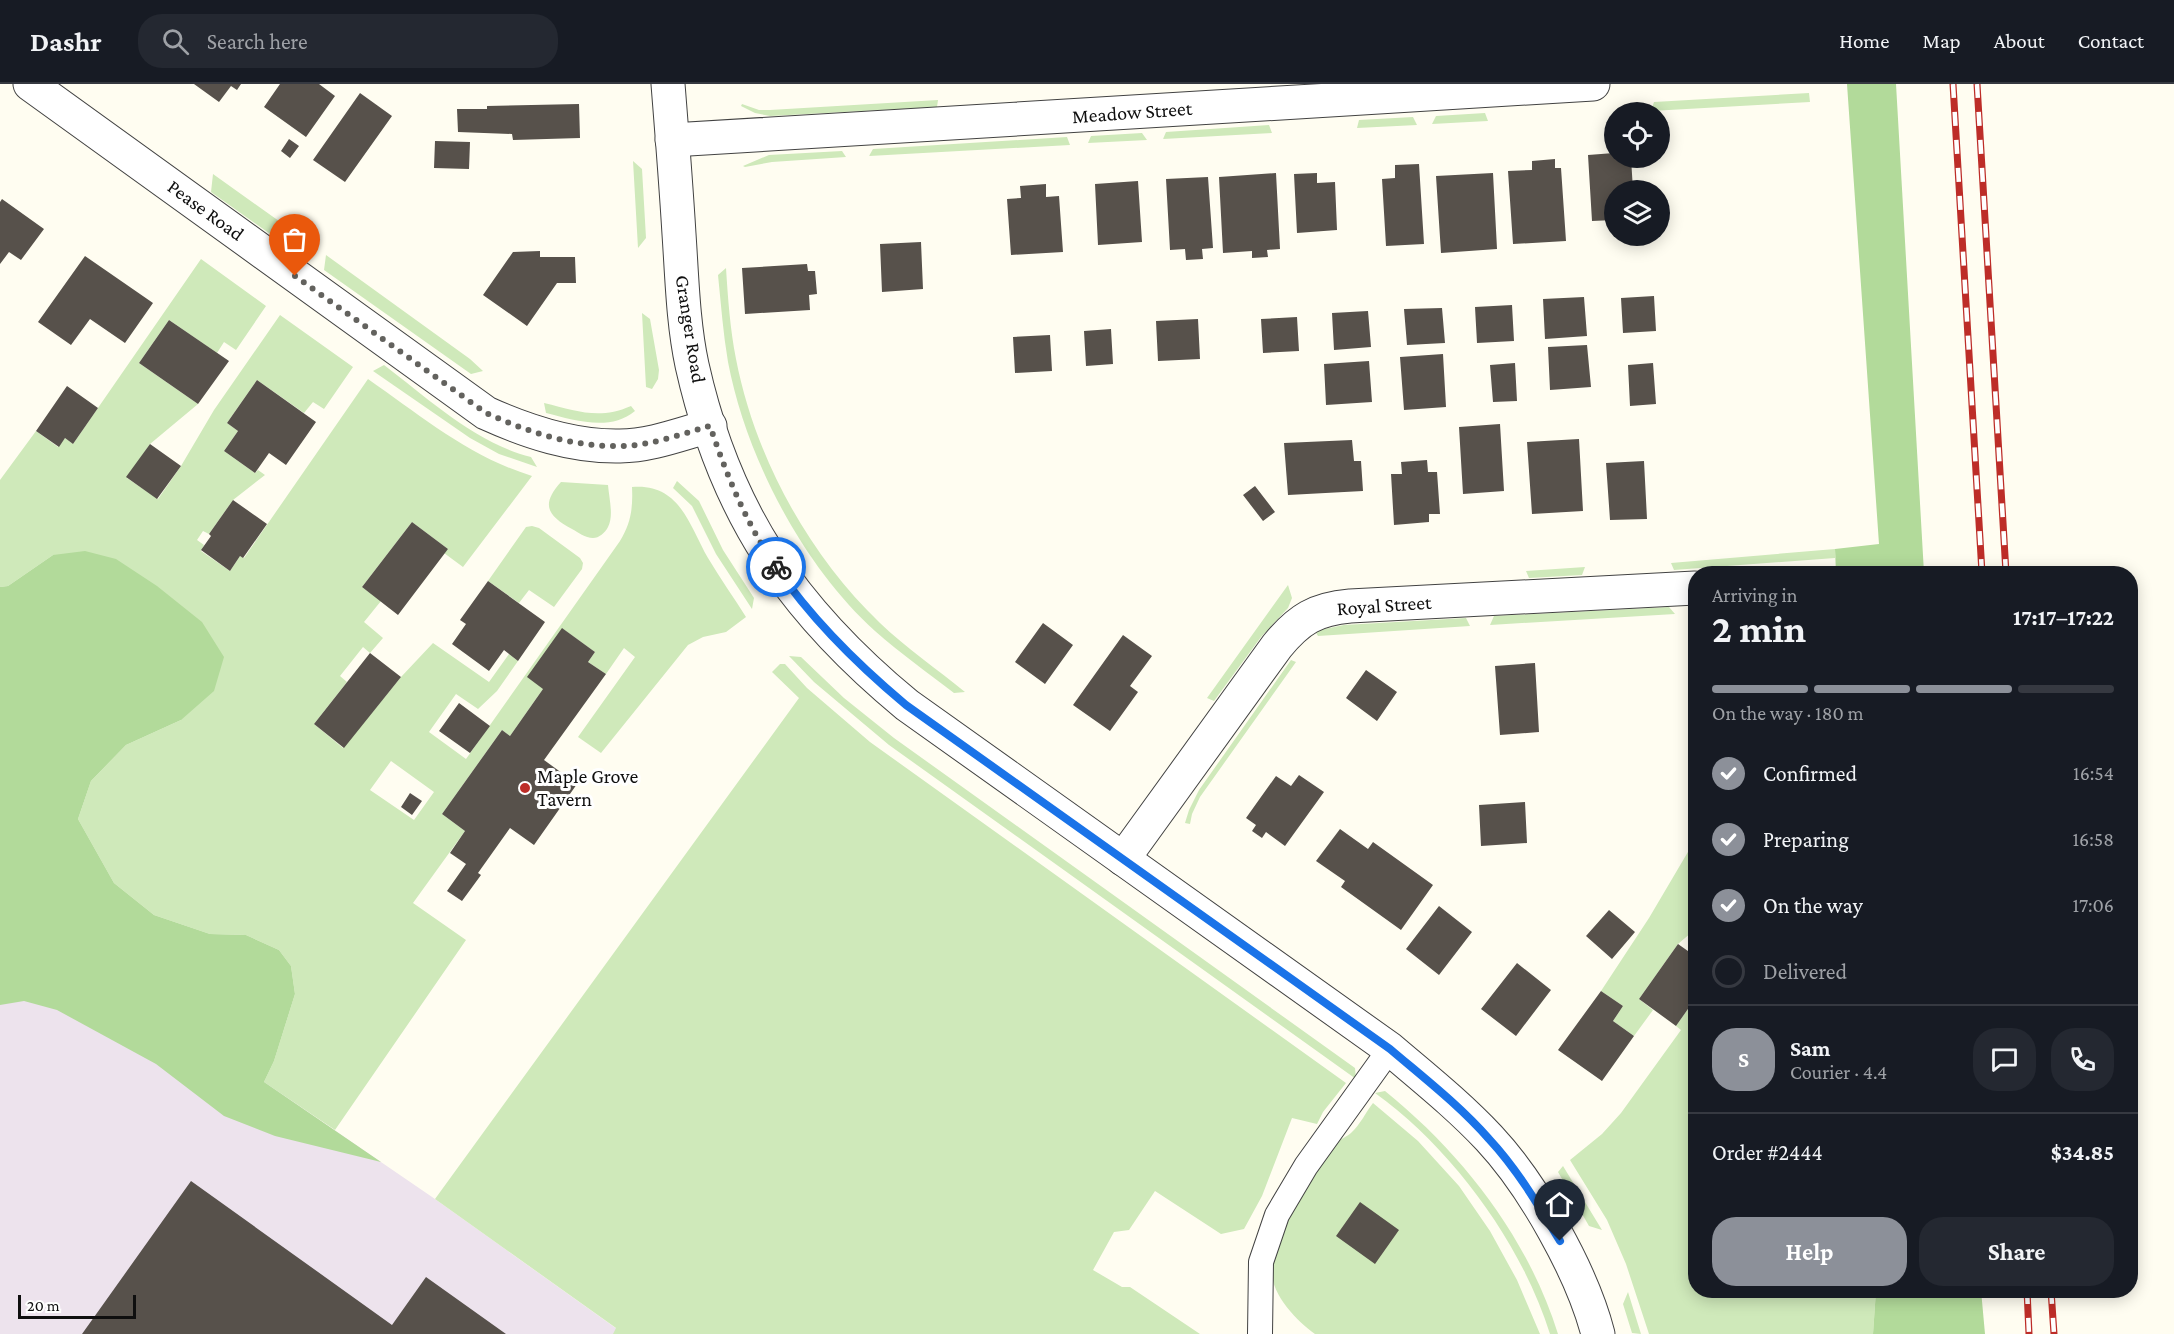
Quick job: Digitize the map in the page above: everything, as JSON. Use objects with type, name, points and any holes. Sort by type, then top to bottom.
[{"type":"street","name":"Pease Road","points":[[30,84],[486,413],[543,435],[587,445],[621,446],[642,443],[710,426]]},
{"type":"street","name":"Granger Road","points":[[669,84],[687,326],[692,365],[728,479],[764,550],[798,597],[829,634],[876,680],[906,705],[1390,1049],[1464,1112],[1491,1140],[1542,1210],[1560,1241],[1580,1284],[1598,1334]]},
{"type":"street","name":"Meadow Street","points":[[672,140],[1593,84]]},
{"type":"street","name":"Royal Street","points":[[1123,859],[1277,645],[1293,628],[1310,615],[1329,608],[1350,606],[1688,588]]},
{"type":"lane","points":[[1260,1334],[1261,1262],[1277,1215],[1306,1166],[1390,1049]]},
{"type":"shaded area","points":[[0,891],[264,1082],[435,1199],[624,1334],[0,1334]]},
{"type":"green space","points":[[1847,84],[1896,84],[1924,566],[1836,566],[1835,549],[1879,544]]},
{"type":"green space","points":[[1809,93],[1810,102],[1670,110],[1670,102],[1654,102]]},
{"type":"green space","points":[[938,100],[937,107],[770,116],[755,113],[741,106],[742,104],[759,110],[770,110]]},
{"type":"green space","points":[[1485,113],[1488,121],[1432,124],[1436,116]]},
{"type":"green space","points":[[1413,117],[1417,125],[1357,128],[1359,120]]},
{"type":"green space","points":[[1269,125],[1272,133],[1163,139],[1166,132]]},
{"type":"green space","points":[[1142,133],[1147,140],[1088,143],[1091,136]]},
{"type":"green space","points":[[1067,137],[1070,145],[869,156],[873,149]]},
{"type":"green space","points":[[842,151],[846,157],[743,166],[769,155]]},
{"type":"green space","points":[[633,161],[642,169],[646,238],[638,248]]},
{"type":"green space","points":[[213,174],[307,241],[294,251],[211,192]]},
{"type":"green space","points":[[326,255],[470,359],[483,371],[471,374],[324,270]]},
{"type":"green space","points":[[201,259],[266,306],[236,350],[224,342],[217,353],[169,320],[139,363],[198,404],[150,444],[127,478],[158,499],[181,466],[214,410],[280,315],[353,367],[324,409],[313,402],[304,413],[257,380],[227,423],[238,431],[224,451],[255,473],[258,470],[265,475],[233,500],[209,534],[203,531],[197,540],[204,545],[201,551],[230,571],[240,556],[244,558],[368,379],[467,447],[509,468],[532,476],[463,567],[444,553],[448,549],[412,522],[362,587],[381,601],[364,622],[383,638],[370,653],[363,647],[340,676],[347,682],[314,724],[343,748],[401,677],[433,643],[489,682],[509,654],[518,661],[497,691],[478,709],[456,694],[429,732],[466,759],[620,541],[627,528],[630,515],[632,487],[661,492],[681,509],[708,558],[746,617],[726,632],[703,637],[688,645],[601,753],[578,737],[635,657],[624,648],[606,674],[588,662],[595,652],[563,629],[543,689],[510,736],[502,730],[442,814],[465,831],[413,903],[466,940],[335,1130],[264,1082],[274,1061],[295,994],[291,966],[279,950],[246,935],[210,934],[154,915],[114,883],[78,819],[91,781],[126,745],[181,720],[53,555],[8,586],[0,587],[0,480],[36,431],[58,447],[65,438],[73,444]],"holes":[[[391,761],[434,792],[414,820],[370,790]]]},
{"type":"green space","points":[[726,268],[732,336],[745,396],[756,432],[788,502],[808,535],[854,596],[890,632],[965,692],[954,693],[875,631],[849,605],[824,575],[781,508],[748,435],[728,362],[718,275]]},
{"type":"green space","points":[[642,313],[650,319],[659,370],[658,379],[652,389],[646,387]]},
{"type":"green space","points":[[384,365],[453,419],[491,442],[531,457],[537,467],[499,454],[470,438],[373,371]]},
{"type":"green space","points":[[544,403],[588,413],[609,413],[631,406],[635,411],[625,417],[603,423],[568,419],[546,413]]},
{"type":"green space","points":[[677,481],[699,501],[723,550],[754,598],[752,609],[716,554],[692,506],[673,488]]},
{"type":"green space","points":[[561,482],[608,485],[611,518],[602,535],[593,538],[584,536],[552,514],[549,504],[550,497]]},
{"type":"green space","points":[[526,527],[539,528],[580,558],[583,563],[582,569],[554,607],[529,590],[519,603],[488,581]]},
{"type":"green space","points":[[1835,549],[1835,558],[1728,566],[1688,566],[1688,569],[1674,570],[1671,563]]},
{"type":"green space","points":[[85,551],[116,559],[157,586],[202,622],[224,657],[214,691],[181,720],[126,745],[91,781],[78,819],[114,883],[154,915],[210,934],[246,935],[279,950],[291,966],[295,994],[274,1061],[264,1082],[381,1162],[275,1136],[224,1116],[156,1064],[57,1010],[24,1001],[0,1005],[0,587],[8,586],[53,555]]},
{"type":"green space","points":[[1585,567],[1582,575],[1529,578],[1526,571]]},
{"type":"green space","points":[[1288,585],[1292,598],[1288,608],[1261,637],[1214,701],[1207,698]]},
{"type":"green space","points":[[1669,607],[1675,614],[1490,625],[1494,616]]},
{"type":"green space","points":[[1466,618],[1470,626],[1318,636],[1315,631],[1344,625]]},
{"type":"green space","points":[[789,656],[801,657],[844,698],[894,738],[1355,1068],[1356,1079],[889,745],[814,682]]},
{"type":"green space","points":[[1291,660],[1296,662],[1200,797],[1190,824],[1185,823],[1199,790]]},
{"type":"green space","points":[[780,664],[785,664],[807,688],[870,742],[1346,1083],[1323,1112],[1317,1124],[1292,1118],[1262,1196],[1244,1229],[1221,1234],[1155,1191],[1129,1230],[1114,1232],[1093,1270],[1122,1287],[1130,1287],[1200,1334],[613,1334],[616,1328],[435,1199],[799,698],[772,672]]},
{"type":"green space","points":[[1688,852],[1688,935],[1678,944],[1639,999],[1653,1010],[1634,1036],[1613,1021],[1623,1006],[1601,991],[1649,918]]},
{"type":"green space","points":[[1688,1009],[1688,1298],[1875,1298],[1873,1334],[1649,1334],[1626,1264],[1607,1220],[1570,1160],[1602,1134],[1621,1113],[1681,1030],[1676,1026]]},
{"type":"green space","points":[[1385,1091],[1441,1142],[1490,1200],[1529,1264],[1558,1334],[1550,1334],[1538,1300],[1522,1266],[1481,1200],[1431,1141],[1375,1093]]},
{"type":"green space","points":[[1373,1103],[1418,1141],[1459,1186],[1490,1231],[1517,1280],[1540,1334],[1315,1334],[1286,1306],[1275,1287],[1272,1268],[1280,1235],[1287,1218],[1327,1156],[1339,1141],[1354,1130]]},
{"type":"green space","points":[[1563,1166],[1602,1230],[1589,1226],[1558,1172]]},
{"type":"green space","points":[[1628,1292],[1641,1334],[1632,1333],[1623,1304]]},
{"type":"green space","points":[[1875,1298],[1982,1298],[1985,1334],[1873,1334]]},
{"type":"building","points":[[194,84],[241,84],[237,90],[231,86],[219,102]]},
{"type":"building","points":[[280,84],[319,84],[335,96],[306,137],[264,107]]},
{"type":"building","points":[[360,93],[392,116],[345,182],[313,160]]},
{"type":"building","points":[[579,104],[580,138],[513,140],[512,134],[458,132],[457,109]]},
{"type":"building","points":[[289,139],[299,146],[290,158],[281,151]]},
{"type":"building","points":[[435,141],[470,142],[469,169],[434,168]]},
{"type":"building","points":[[1604,154],[1604,168],[1632,168],[1632,180],[1604,180],[1604,220],[1592,221],[1588,155]]},
{"type":"building","points":[[1555,159],[1555,168],[1561,168],[1566,241],[1513,244],[1508,171],[1532,170],[1532,161]]},
{"type":"building","points":[[1419,164],[1424,244],[1386,246],[1382,179],[1395,178],[1395,165]]},
{"type":"building","points":[[1276,173],[1280,249],[1267,250],[1268,257],[1252,258],[1252,251],[1223,253],[1219,177]]},
{"type":"building","points":[[1317,173],[1317,183],[1335,182],[1337,230],[1297,233],[1294,174]]},
{"type":"building","points":[[1493,173],[1497,249],[1441,253],[1436,176]]},
{"type":"building","points":[[1208,177],[1213,248],[1202,249],[1203,259],[1186,260],[1185,249],[1170,250],[1166,179]]},
{"type":"building","points":[[1138,181],[1142,242],[1098,245],[1095,184]]},
{"type":"building","points":[[1046,184],[1046,197],[1059,196],[1063,252],[1011,255],[1007,199],[1021,198],[1020,186]]},
{"type":"building","points":[[2,199],[44,229],[21,260],[9,252],[0,264],[0,202]]},
{"type":"building","points":[[921,242],[923,289],[882,292],[880,244]]},
{"type":"building","points":[[540,251],[540,257],[575,257],[576,283],[557,283],[527,326],[483,295],[513,252]]},
{"type":"building","points":[[85,256],[153,303],[125,343],[90,319],[71,345],[38,322]]},
{"type":"building","points":[[807,264],[808,271],[815,271],[817,294],[809,295],[810,310],[745,314],[742,268]]},
{"type":"building","points":[[1654,296],[1656,331],[1623,333],[1621,298]]},
{"type":"building","points":[[1584,297],[1587,336],[1545,339],[1543,299]]},
{"type":"building","points":[[1512,305],[1514,341],[1477,343],[1475,307]]},
{"type":"building","points":[[1442,308],[1445,343],[1407,345],[1404,309]]},
{"type":"building","points":[[1368,311],[1371,347],[1334,350],[1332,313]]},
{"type":"building","points":[[1297,317],[1299,351],[1263,353],[1261,319]]},
{"type":"building","points":[[1198,319],[1200,359],[1158,361],[1156,321]]},
{"type":"building","points":[[169,320],[229,361],[198,404],[139,363]]},
{"type":"building","points":[[1111,329],[1113,364],[1086,366],[1084,331]]},
{"type":"building","points":[[1050,335],[1052,371],[1015,373],[1013,337]]},
{"type":"building","points":[[1587,345],[1591,387],[1550,390],[1548,347]]},
{"type":"building","points":[[1443,354],[1446,407],[1404,410],[1400,357]]},
{"type":"building","points":[[1369,361],[1372,402],[1326,405],[1324,364]]},
{"type":"building","points":[[1515,363],[1517,401],[1493,402],[1490,365]]},
{"type":"building","points":[[1653,363],[1656,404],[1630,406],[1628,365]]},
{"type":"building","points":[[257,380],[316,422],[286,465],[269,453],[255,473],[224,451],[238,431],[227,423]]},
{"type":"building","points":[[67,386],[98,408],[73,444],[65,438],[59,447],[36,431]]},
{"type":"building","points":[[1500,424],[1504,491],[1463,494],[1459,427]]},
{"type":"building","points":[[1579,439],[1583,511],[1532,514],[1527,442]]},
{"type":"building","points":[[1352,440],[1354,461],[1361,461],[1363,491],[1288,495],[1284,443]]},
{"type":"building","points":[[150,444],[181,466],[157,499],[126,477]]},
{"type":"building","points":[[1427,460],[1428,472],[1437,472],[1440,514],[1429,514],[1429,522],[1394,525],[1391,474],[1402,474],[1401,462]]},
{"type":"building","points":[[1644,461],[1647,519],[1610,520],[1606,463]]},
{"type":"building","points":[[1255,486],[1275,512],[1263,521],[1243,495]]},
{"type":"building","points":[[233,500],[267,524],[243,558],[240,556],[230,571],[201,550],[211,536],[209,534]]},
{"type":"building","points":[[412,522],[448,549],[398,615],[362,587]]},
{"type":"building","points":[[488,581],[545,622],[518,661],[504,650],[489,671],[452,644],[466,624],[460,620]]},
{"type":"building","points":[[1043,623],[1073,645],[1045,684],[1015,662]]},
{"type":"building","points":[[562,628],[595,652],[588,662],[606,674],[544,760],[577,784],[534,845],[510,828],[478,873],[481,875],[462,901],[447,891],[466,864],[450,853],[465,831],[442,814],[502,730],[510,736],[543,689],[527,677]]},
{"type":"building","points":[[1123,635],[1152,656],[1130,686],[1138,692],[1110,731],[1073,705]]},
{"type":"building","points":[[370,653],[401,677],[344,748],[314,724]]},
{"type":"building","points":[[1535,663],[1539,732],[1500,735],[1495,666]]},
{"type":"building","points":[[1366,670],[1397,692],[1377,721],[1346,698]]},
{"type":"building","points":[[459,703],[490,726],[470,753],[439,731]]},
{"type":"building","points":[[1299,775],[1324,792],[1285,846],[1266,832],[1262,838],[1252,831],[1256,825],[1246,818],[1276,776],[1291,786]]},
{"type":"building","points":[[410,793],[422,801],[412,815],[401,807]]},
{"type":"building","points":[[1525,802],[1527,843],[1481,846],[1479,805]]},
{"type":"building","points":[[1340,829],[1368,849],[1373,842],[1433,885],[1401,930],[1341,887],[1345,881],[1316,861]]},
{"type":"building","points":[[1439,906],[1472,932],[1439,975],[1406,949]]},
{"type":"building","points":[[1609,910],[1635,932],[1612,959],[1586,936]]},
{"type":"building","points":[[1678,944],[1688,951],[1688,1009],[1676,1026],[1639,999]]},
{"type":"building","points":[[1517,963],[1551,990],[1516,1036],[1481,1009]]},
{"type":"building","points":[[1601,991],[1623,1006],[1613,1021],[1634,1036],[1602,1081],[1558,1050]]},
{"type":"building","points":[[191,1181],[392,1325],[426,1277],[506,1334],[82,1334]]},
{"type":"building","points":[[1360,1202],[1399,1230],[1375,1264],[1336,1236]]},
{"type":"railway","points":[[1953,84],[1982,566]]},
{"type":"railway","points":[[1977,84],[2006,566]]},
{"type":"railway","points":[[2027,1298],[2029,1334]]},
{"type":"railway","points":[[2052,1298],[2054,1334]]},
{"type":"way so far","points":[[295,276],[486,413],[515,426],[553,438],[587,445],[621,446],[653,442],[710,426],[728,479],[744,514],[776,567]]},
{"type":"place","name":"Maple Grove Tavern","points":[[525,788]]},
{"type":"route","points":[[776,567],[803,605],[829,634],[876,680],[906,705],[1390,1049],[1425,1077],[1491,1140],[1542,1210],[1560,1241]]}]
